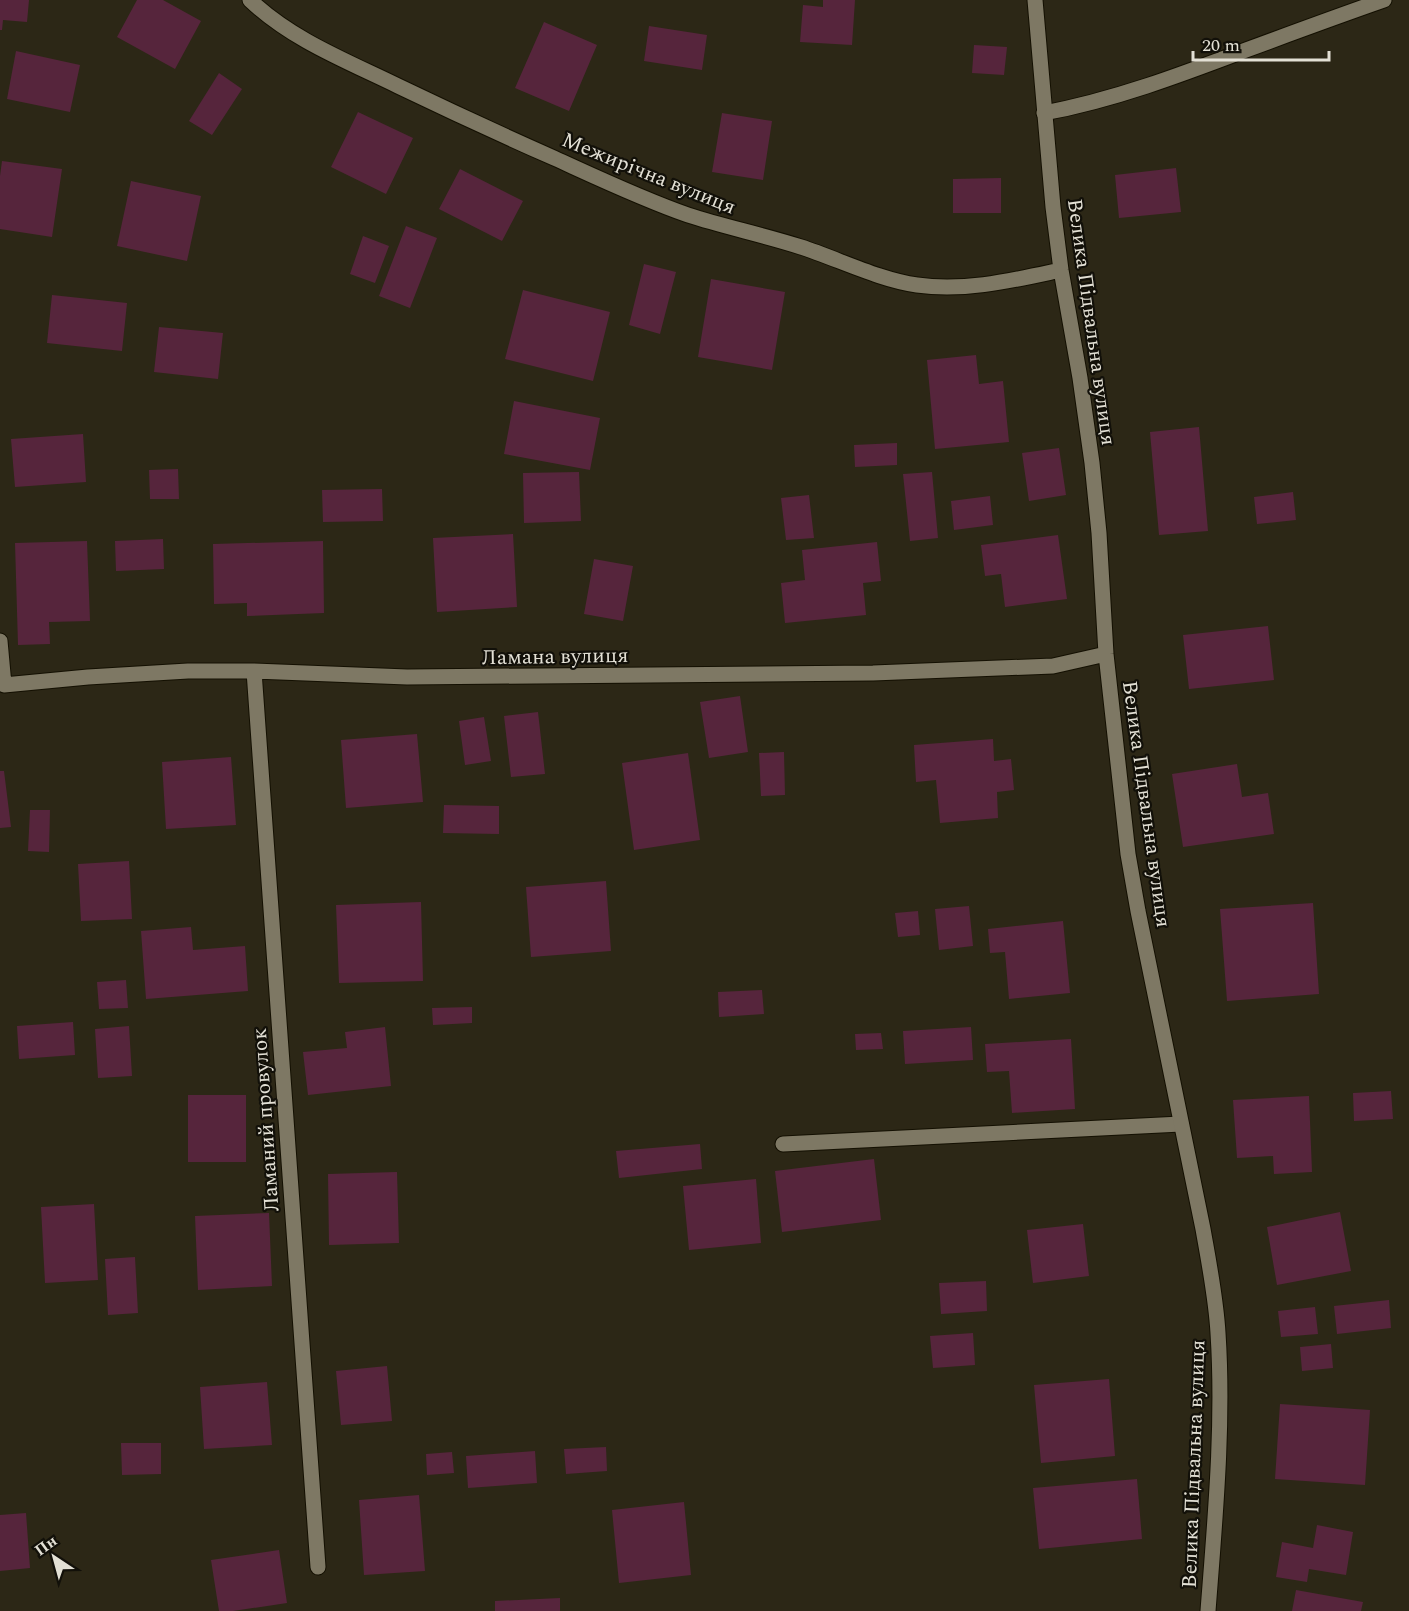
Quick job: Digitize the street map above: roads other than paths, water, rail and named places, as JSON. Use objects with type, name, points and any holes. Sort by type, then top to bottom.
[{"type":"street","name":"Межирічна вулиця","points":[[250,0],[273,20],[300,38],[432,103],[634,194],[732,229],[798,246],[900,282],[918,286],[969,286],[1005,282],[1061,270]]},
{"type":"street","name":"Велика Підвальна вулиця","points":[[1035,0],[1053,207],[1092,463],[1099,533],[1106,654],[1128,854],[1209,1260],[1218,1332],[1217,1486],[1208,1611]]},
{"type":"street","points":[[1044,113],[1090,104],[1183,75],[1384,0]]},
{"type":"street","name":"Ламана вулиця","points":[[0,641],[2,685],[188,671],[254,671],[418,678],[873,673],[1053,666],[1106,654]]},
{"type":"street","name":"Ламаний провулок","points":[[254,671],[318,1567]]},
{"type":"street","points":[[783,1144],[1181,1124]]}]
